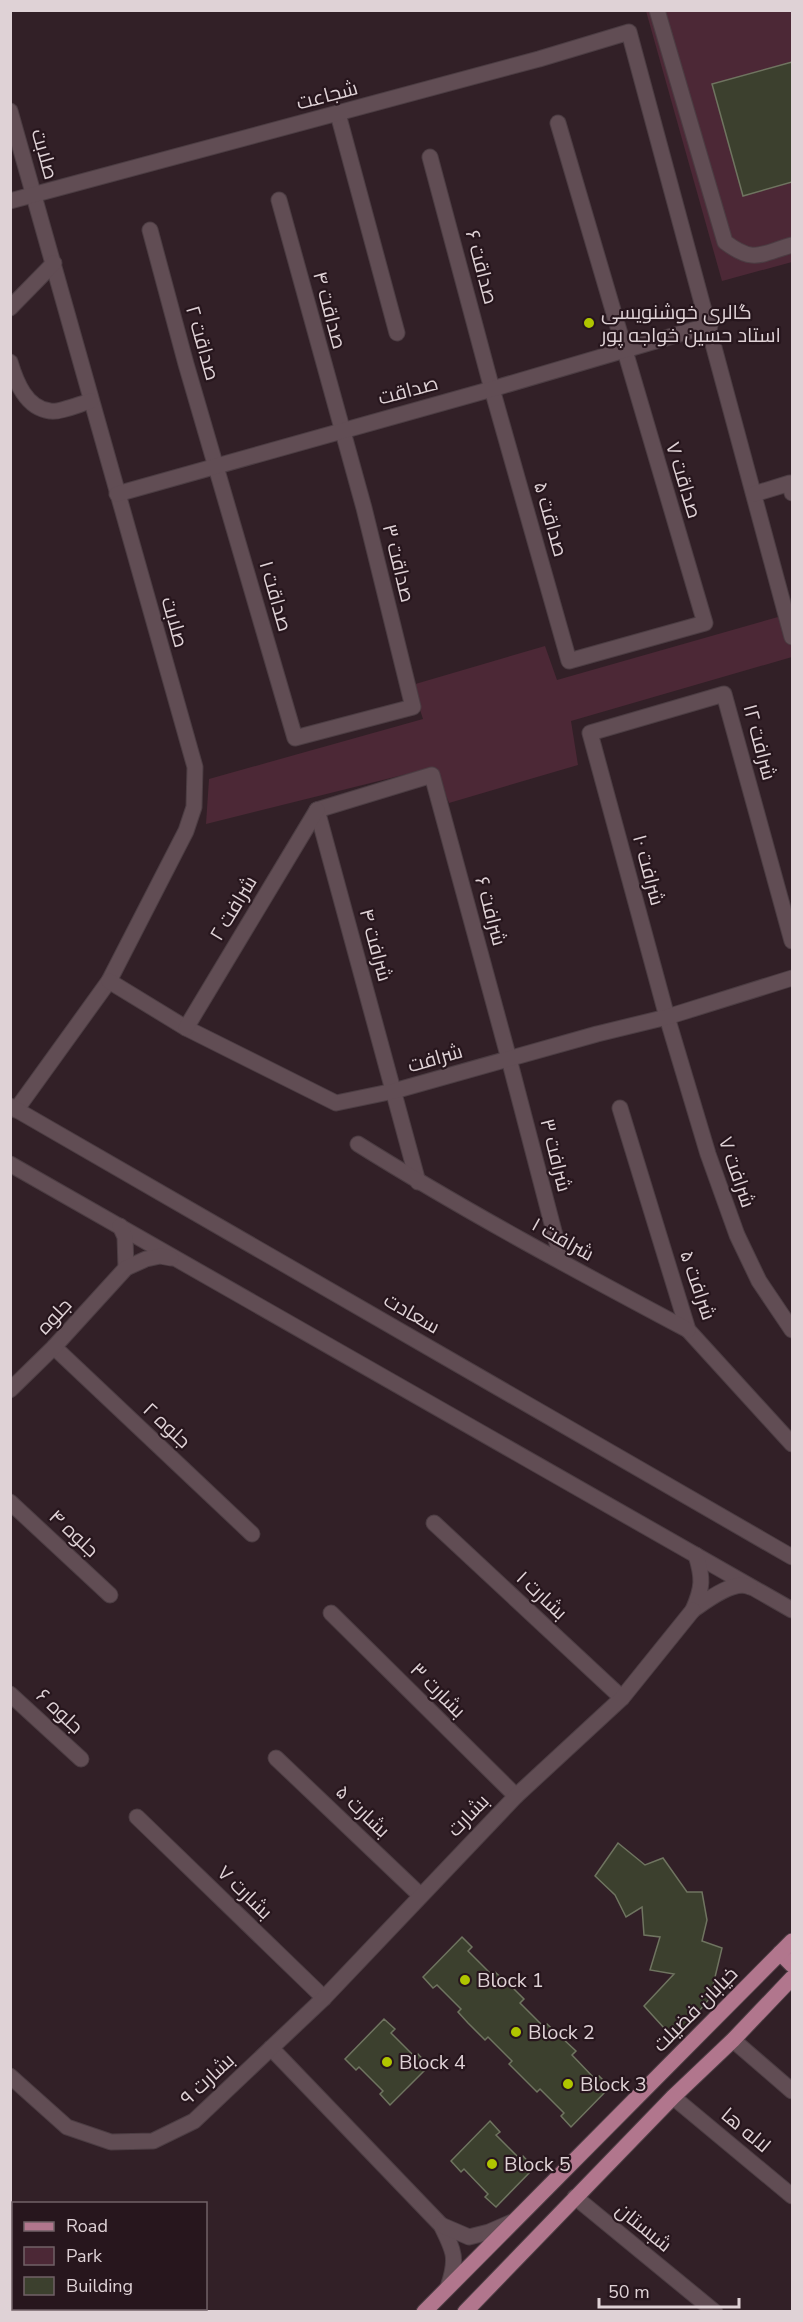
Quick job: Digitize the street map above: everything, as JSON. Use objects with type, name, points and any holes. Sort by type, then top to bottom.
[{"type":"main road","name":"خیابان فضیلت","points":[[424,2312],[792,1941]]},
{"type":"main road","points":[[780,1953],[792,1965]]},
{"type":"main road","points":[[465,2312],[575,2197],[792,1978]]},
{"type":"street","points":[[657,10],[725,242],[740,253],[753,256],[792,245]]},
{"type":"street","name":"شجاعت","points":[[10,201],[338,114],[629,32],[710,325]]},
{"type":"street","name":"صلابت","points":[[10,111],[195,767],[194,807],[186,831],[109,981],[13,1108]]},
{"type":"street","points":[[338,114],[397,333]]},
{"type":"street","name":"صداقت ۷","points":[[558,123],[705,623],[569,660]]},
{"type":"street","name":"صداقت ۶","points":[[430,157],[492,389]]},
{"type":"street","name":"صداقت ۴","points":[[279,200],[341,430]]},
{"type":"street","name":"صداقت ۲","points":[[150,230],[217,466]]},
{"type":"street","points":[[10,308],[54,263]]},
{"type":"street","points":[[710,325],[792,637]]},
{"type":"street","name":"صداقت","points":[[117,494],[492,389],[710,325]]},
{"type":"street","points":[[10,362],[17,384],[33,405],[51,412],[91,400]]},
{"type":"street","name":"صداقت ۵","points":[[492,389],[569,660]]},
{"type":"street","name":"صداقت ۳","points":[[295,738],[413,707],[364,508],[341,430]]},
{"type":"street","name":"صداقت ۱","points":[[217,466],[295,738]]},
{"type":"street","points":[[754,494],[790,483],[792,493]]},
{"type":"street","name":"شرافت ۱۲","points":[[590,733],[724,694],[792,941]]},
{"type":"street","name":"شرافت ۱۰","points":[[590,733],[667,1017]]},
{"type":"street","name":"شرافت ۶","points":[[317,810],[432,775],[509,1059]]},
{"type":"street","name":"شرافت ۲","points":[[186,1028],[317,810]]},
{"type":"street","name":"شرافت ۴","points":[[317,810],[394,1091]]},
{"type":"street","name":"شرافت","points":[[109,981],[186,1028],[336,1103],[394,1091],[667,1017],[792,978]]},
{"type":"street","name":"شرافت ۷","points":[[667,1017],[708,1154],[737,1235],[759,1281],[790,1320]]},
{"type":"street","name":"شرافت ۳","points":[[509,1059],[562,1263]]},
{"type":"street","points":[[394,1091],[418,1182]]},
{"type":"street","name":"سعادت","points":[[13,1108],[792,1557]]},
{"type":"street","name":"شرافت ۵","points":[[620,1108],[688,1330],[792,1444]]},
{"type":"street","name":"شرافت ۱","points":[[358,1144],[418,1182],[562,1263],[688,1330]]},
{"type":"street","points":[[10,1164],[792,1610]]},
{"type":"street","points":[[120,1226],[125,1237],[126,1268],[159,1256],[179,1260]]},
{"type":"street","name":"جلوه","points":[[10,1390],[54,1347],[126,1268]]},
{"type":"street","name":"جلوه ۲","points":[[54,1347],[252,1534]]},
{"type":"street","name":"جلوه ۴","points":[[10,1502],[110,1595]]},
{"type":"street","name":"بشارت ۱","points":[[434,1523],[622,1698]]},
{"type":"street","points":[[693,1610],[701,1591],[701,1573],[696,1555]]},
{"type":"street","points":[[693,1610],[722,1591],[746,1585],[761,1592]]},
{"type":"street","name":"بشارت","points":[[271,2048],[324,1998],[516,1797],[622,1698],[693,1610]]},
{"type":"street","name":"بشارت ۳","points":[[331,1613],[516,1797]]},
{"type":"street","name":"جلوه ۶","points":[[10,1694],[81,1759]]},
{"type":"street","name":"بشارت ۵","points":[[276,1758],[420,1895]]},
{"type":"street","name":"بشارت ۷","points":[[136,1817],[324,1998]]},
{"type":"street","points":[[733,2040],[792,2091]]},
{"type":"street","points":[[271,2048],[441,2225],[454,2251],[454,2270],[448,2287]]},
{"type":"street","name":"بشارت ۹","points":[[10,2076],[67,2127],[111,2142],[153,2140],[194,2121],[271,2048]]},
{"type":"street","name":"لاله ها","points":[[673,2097],[792,2196]]},
{"type":"street","name":"شبستان","points":[[575,2197],[715,2312]]},
{"type":"street","points":[[441,2225],[469,2237],[489,2232],[512,2222]]},
{"type":"green space","points":[[646,11],[792,11],[792,262],[722,281]]},
{"type":"green space","points":[[792,613],[792,657],[571,721],[578,765],[449,803],[435,767],[206,824],[209,779],[423,719],[412,685],[545,646],[557,680]]},
{"type":"building","points":[[792,62],[792,182],[743,196],[712,84]]},
{"type":"building","points":[[618,1843],[645,1865],[663,1858],[687,1892],[702,1892],[707,1920],[702,1941],[722,1948],[710,1998],[675,2040],[644,2006],[674,1974],[650,1970],[660,1937],[644,1935],[642,1907],[626,1917],[615,1895],[595,1876]]},
{"type":"building","points":[[462,1937],[472,1947],[468,1951],[492,1975],[495,1972],[524,1999],[520,2003],[544,2027],[547,2024],[576,2051],[572,2055],[595,2079],[599,2076],[610,2087],[571,2127],[561,2116],[564,2113],[540,2089],[537,2092],[509,2064],[512,2061],[488,2037],[485,2040],[468,2023],[458,2012],[461,2009],[437,1985],[433,1988],[423,1977]]},
{"type":"building","name":"Block 4","points":[[384,2019],[395,2029],[391,2033],[415,2057],[418,2054],[429,2066],[390,2105],[380,2094],[383,2091],[359,2067],[356,2070],[345,2059]]},
{"type":"building","name":"Block 5","points":[[490,2121],[500,2132],[496,2135],[520,2159],[523,2156],[534,2168],[496,2207],[485,2197],[488,2194],[464,2169],[461,2172],[451,2161]]},
{"type":"place","name":"گالری خوشنویسی استاد حسین خواجه پور","points":[[589,323]]},
{"type":"place","name":"Block 1","points":[[465,1980]]},
{"type":"place","name":"Block 2","points":[[516,2032]]},
{"type":"place","name":"Block 4","points":[[387,2062]]},
{"type":"place","name":"Block 3","points":[[568,2084]]},
{"type":"place","name":"Block 5","points":[[492,2164]]}]
